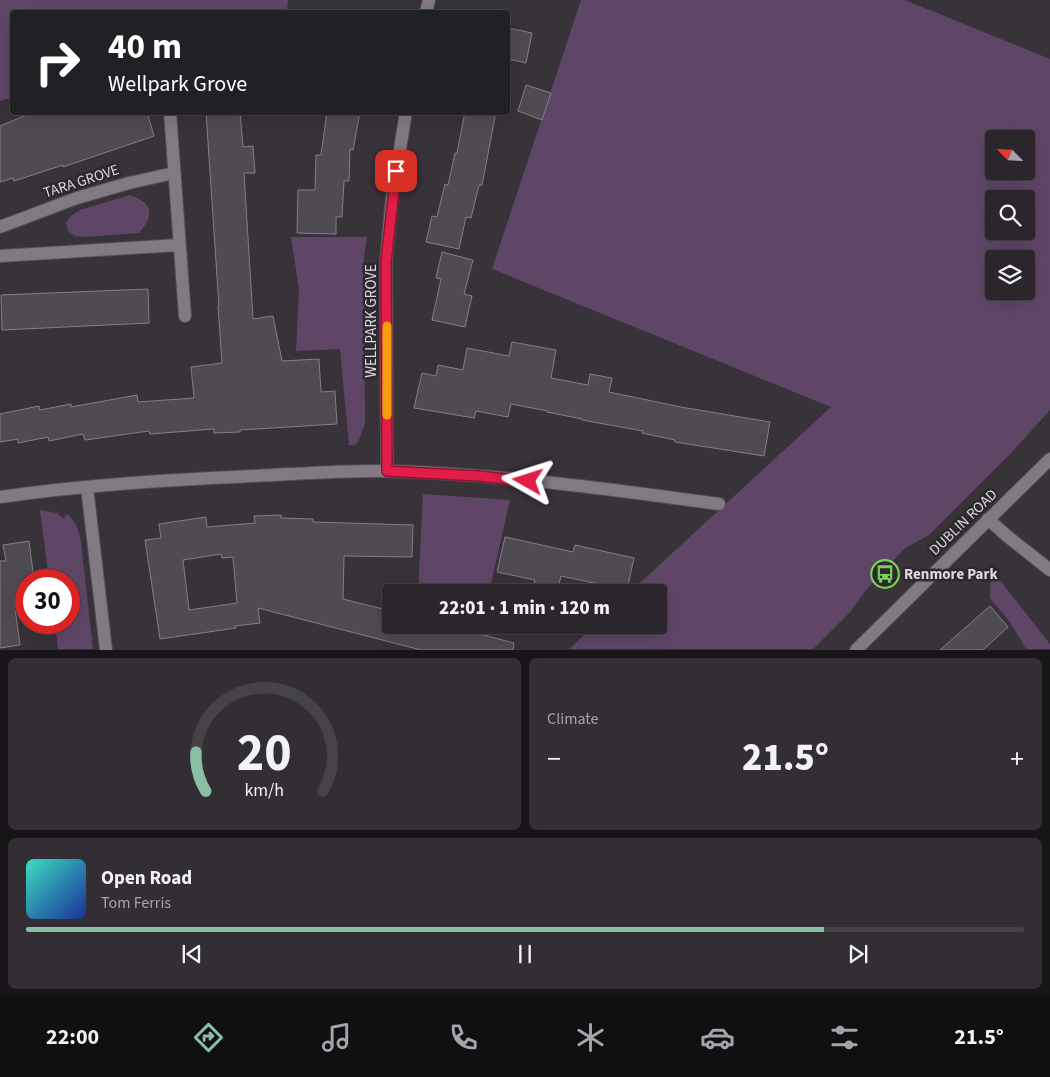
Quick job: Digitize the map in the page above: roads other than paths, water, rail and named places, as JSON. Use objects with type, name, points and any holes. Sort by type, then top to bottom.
[{"type":"street","points":[[170,115],[185,316]]},
{"type":"street","name":"WELLPARK GROVE","points":[[387,471],[386,262],[392,198],[406,115]]},
{"type":"street","name":"TARA GROVE","points":[[0,227],[77,198],[129,183],[174,173]]},
{"type":"street","points":[[0,256],[179,244]]},
{"type":"street","name":"DUBLIN ROAD","points":[[856,650],[1050,459]]},
{"type":"street","points":[[0,496],[171,480],[387,471],[484,477],[719,504]]},
{"type":"street","points":[[87,487],[106,650]]},
{"type":"street","points":[[988,519],[1050,570]]},
{"type":"place","name":"Renmore Park","points":[[885,574]]}]
